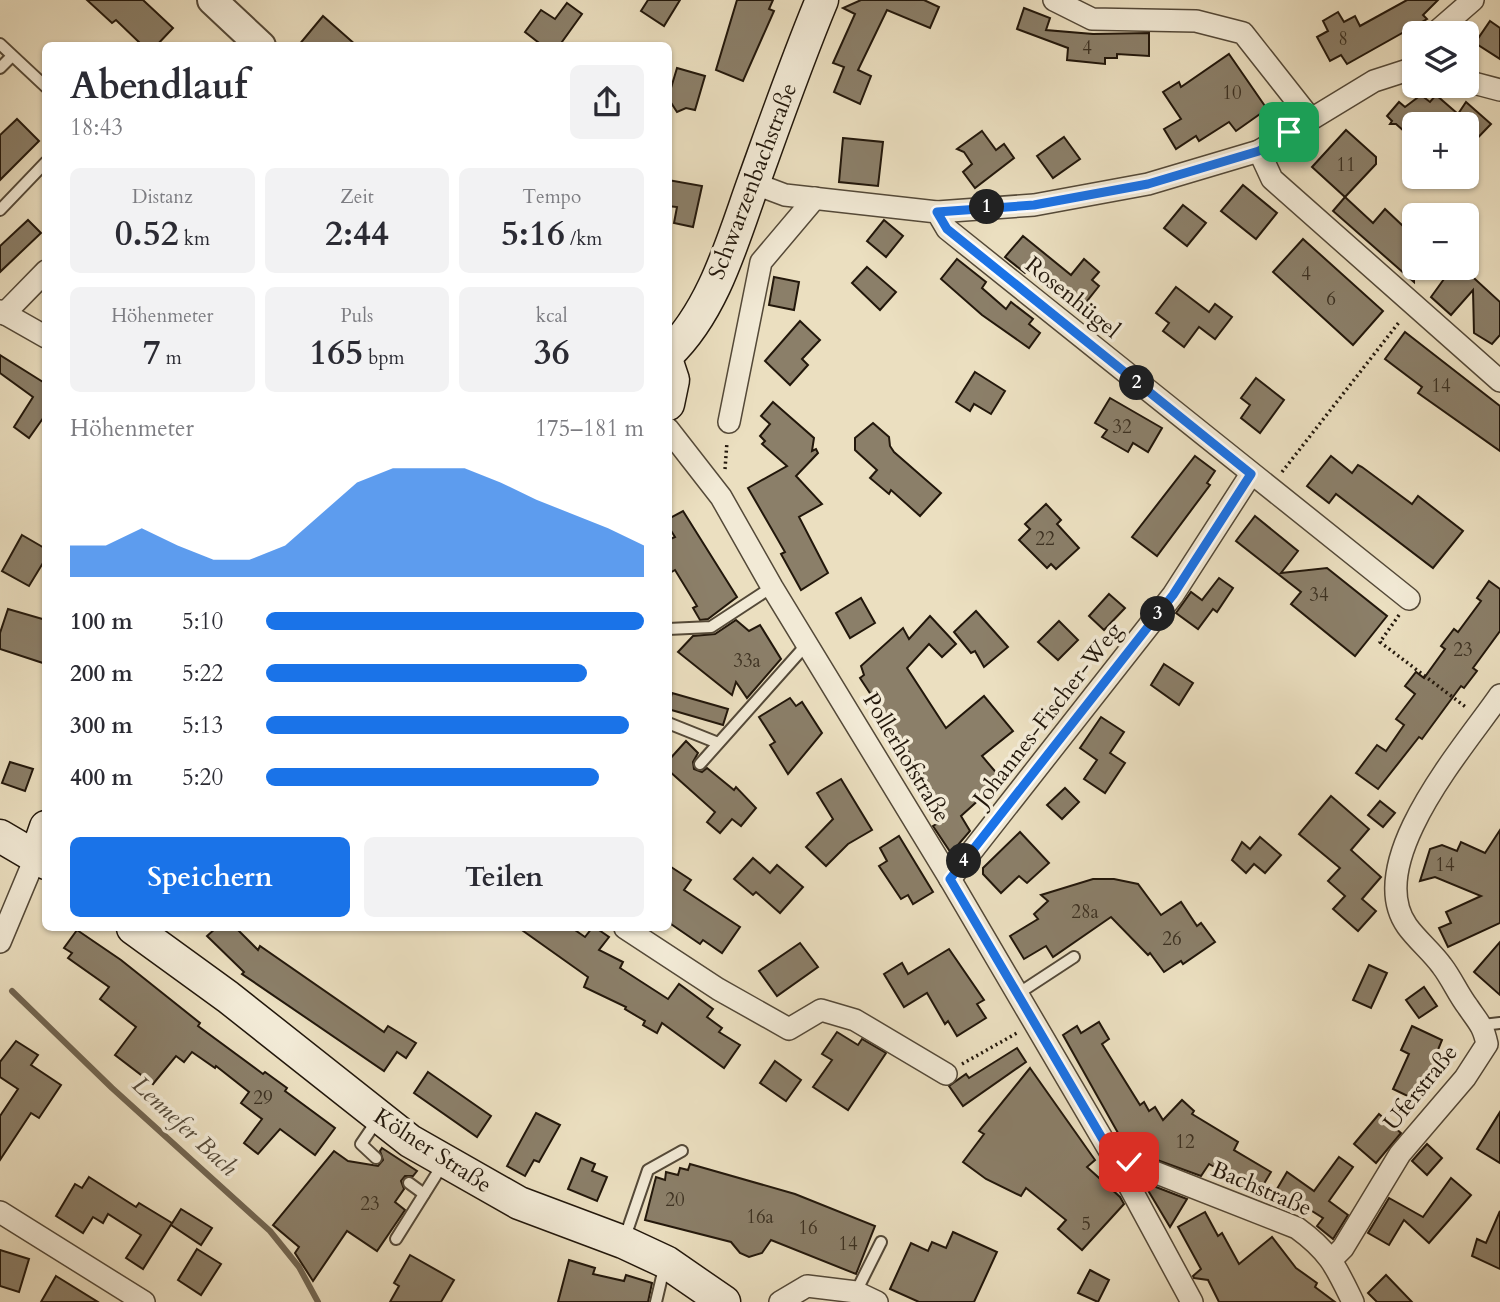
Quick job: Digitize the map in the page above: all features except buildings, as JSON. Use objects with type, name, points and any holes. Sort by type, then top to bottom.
[{"type":"main road","name":"Schwarzenbachstraße","points":[[672,349],[689,328],[708,296],[731,246],[822,0]]},
{"type":"main road","points":[[0,836],[41,860]]},
{"type":"main road","name":"Kölner Straße","points":[[137,931],[228,997],[410,1141],[519,1203],[623,1242],[666,1262],[724,1302]]},
{"type":"street","points":[[212,0],[257,42]]},
{"type":"street","points":[[1054,0],[1092,19],[1196,21],[1243,33],[1310,118]]},
{"type":"street","points":[[1449,21],[1473,0]]},
{"type":"street","points":[[753,183],[785,195],[937,212],[1034,205],[1148,184],[1259,151],[1374,81],[1402,70]]},
{"type":"street","points":[[1479,84],[1500,90]]},
{"type":"street","points":[[1259,151],[1272,179],[1500,381]]},
{"type":"street","points":[[729,422],[761,262],[815,198]]},
{"type":"street","name":"Rosenhügel","points":[[937,212],[947,229],[1409,599]]},
{"type":"street","points":[[42,275],[2,312],[42,335]]},
{"type":"street","name":"Pollerhofstraße","points":[[672,434],[721,497],[772,587],[950,879],[1119,1167],[1192,1302]]},
{"type":"street","name":"Johannes-Fischer-Weg","points":[[950,879],[1173,595],[1251,474]]},
{"type":"street","name":"Uferstraße","points":[[1332,1259],[1343,1248],[1400,1154],[1465,1078],[1488,1044],[1492,1024],[1468,1007],[1445,969],[1406,925],[1396,900],[1398,866],[1420,808],[1500,695]]},
{"type":"street","points":[[0,942],[41,860]]},
{"type":"street","points":[[630,931],[718,989],[789,1029],[821,1010],[855,1020],[946,1074]]},
{"type":"street","name":"Bachstraße","points":[[1119,1167],[1129,1162],[1297,1228],[1321,1246],[1332,1259],[1353,1302]]},
{"type":"street","points":[[0,1212],[145,1302]]},
{"type":"street","points":[[780,1302],[807,1286],[856,1292],[877,1302]]},
{"type":"lane","points":[[0,44],[42,83]]},
{"type":"lane","points":[[0,68],[12,56]]},
{"type":"lane","points":[[0,209],[42,166]]},
{"type":"lane","points":[[672,629],[711,627],[772,587]]},
{"type":"lane","points":[[700,764],[807,644]]},
{"type":"lane","points":[[672,725],[718,743]]},
{"type":"lane","points":[[1016,995],[1074,957]]},
{"type":"lane","points":[[376,1158],[361,1144],[380,1117]]},
{"type":"lane","points":[[623,1242],[648,1170],[682,1151]]},
{"type":"lane","points":[[396,1239],[445,1161]]},
{"type":"lane","points":[[409,1183],[424,1194]]},
{"type":"lane","points":[[856,1292],[881,1242]]},
{"type":"lane","points":[[656,1302],[666,1262]]},
{"type":"path","points":[[1269,489],[1412,305]]},
{"type":"path","points":[[721,497],[729,422]]},
{"type":"path","points":[[1409,599],[1380,642],[1483,720]]},
{"type":"path","points":[[946,1074],[1034,1024]]},
{"type":"waterway","name":"Lennefer Bach","points":[[12,991],[112,1088],[270,1231],[299,1267],[318,1302]]},
{"type":"route","points":[[1129,1162],[1119,1167],[950,879],[1173,595],[1251,474],[947,229],[937,212],[1034,205],[1148,184],[1259,151],[1289,132]]}]
